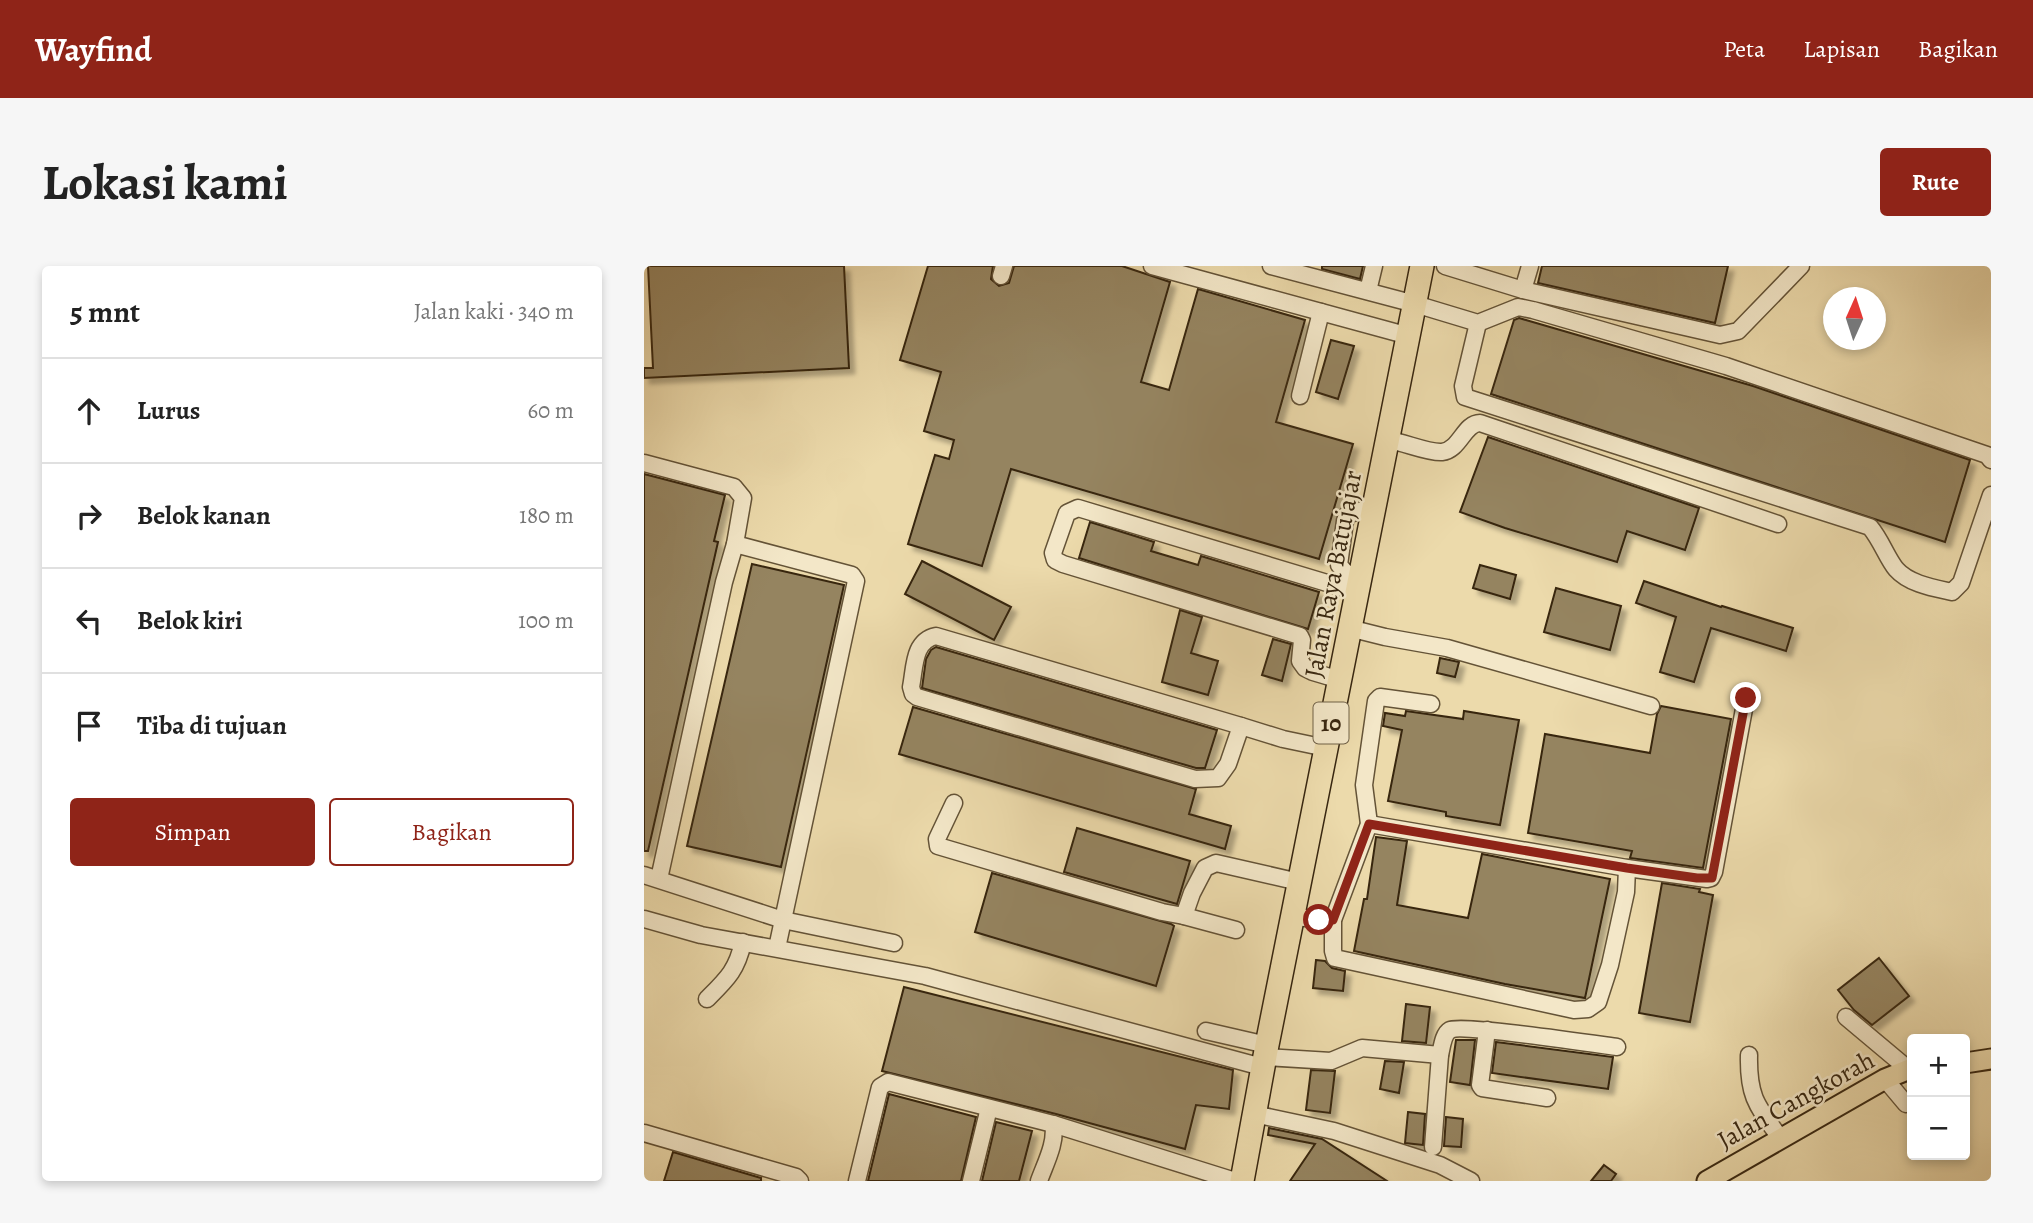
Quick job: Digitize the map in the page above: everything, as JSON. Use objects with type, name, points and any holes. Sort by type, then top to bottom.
[{"type":"highway","name":"Jalan Raya Batujajar","points":[[1242,1181],[1264,1057],[1422,266]]},
{"type":"main road","points":[[1970,1062],[1991,1059]]},
{"type":"main road","name":"Jalan Cangkorah","points":[[1707,1181],[1885,1079],[1907,1070]]},
{"type":"street","points":[[1152,266],[1409,336]]},
{"type":"street","points":[[1271,266],[1478,323],[1518,307],[1533,310],[1726,366],[1987,455],[1991,460]]},
{"type":"street","points":[[1368,292],[1374,266]]},
{"type":"street","points":[[1445,266],[1523,290],[1720,335],[1738,331],[1801,266]]},
{"type":"street","points":[[1523,290],[1530,266]]},
{"type":"street","points":[[1300,396],[1321,312]]},
{"type":"street","points":[[1478,323],[1464,377],[1462,390],[1465,397],[1870,527],[1896,570],[1914,582],[1952,592],[1958,588],[1991,495]]},
{"type":"street","points":[[1388,440],[1442,452],[1452,448],[1473,425],[1480,423],[1778,524]]},
{"type":"street","points":[[644,463],[734,487],[743,498],[735,544],[651,877],[783,920],[894,943]]},
{"type":"street","points":[[1340,680],[1305,667],[1300,661],[1300,636],[1063,564],[1055,560],[1053,552],[1067,513],[1078,508],[1359,584]]},
{"type":"street","points":[[735,544],[852,575],[856,581],[777,948]]},
{"type":"street","points":[[1349,628],[1385,638],[1447,648],[1651,706]]},
{"type":"street","points":[[1241,726],[1223,774],[1210,780],[1195,779],[918,697],[913,694],[911,687],[920,644],[926,638],[936,636],[1241,726],[1283,739],[1326,748]]},
{"type":"street","points":[[1431,704],[1380,697],[1376,701],[1364,785],[1369,824],[1333,920],[1335,958],[1574,1010],[1588,1009],[1598,1002],[1610,965],[1626,891],[1627,868]]},
{"type":"street","points":[[1369,824],[1627,868],[1712,878],[1746,698]]},
{"type":"street","points":[[954,803],[937,839],[938,846],[1236,930]]},
{"type":"street","points":[[1184,916],[1205,868],[1216,863],[1299,882]]},
{"type":"street","points":[[1292,917],[1333,920]]},
{"type":"street","points":[[644,919],[701,935],[925,976],[1264,1057],[1331,1061],[1362,1048],[1440,1055]]},
{"type":"street","points":[[706,999],[729,978],[738,964],[743,942]]},
{"type":"street","points":[[1846,1017],[1907,1067]]},
{"type":"street","points":[[1433,1147],[1440,1055],[1447,1033],[1453,1028],[1617,1047]]},
{"type":"street","points":[[1487,1030],[1480,1085],[1482,1088],[1547,1098]]},
{"type":"street","points":[[1206,1031],[1264,1057]]},
{"type":"street","points":[[1749,1055],[1750,1087],[1757,1108],[1781,1139]]},
{"type":"street","points":[[1885,1079],[1906,1104]]},
{"type":"street","points":[[857,1181],[880,1087],[886,1082],[1053,1124],[1235,1181]]},
{"type":"street","points":[[971,1181],[989,1108]]},
{"type":"street","points":[[1254,1114],[1334,1131],[1440,1165],[1471,1181]]},
{"type":"street","points":[[1039,1181],[1052,1146],[1053,1124]]},
{"type":"street","points":[[644,1133],[796,1177],[800,1181]]},
{"type":"building","points":[[648,266],[844,266],[849,368],[644,378],[644,368],[653,368]]},
{"type":"building","points":[[928,266],[993,266],[991,279],[999,286],[1009,283],[1014,266],[1122,266],[1170,282],[1141,382],[1169,390],[1198,289],[1305,320],[1276,422],[1353,444],[1319,559],[1011,469],[982,566],[908,544],[935,455],[949,459],[954,440],[924,431],[941,372],[900,360]]},
{"type":"building","points":[[1322,266],[1363,266],[1360,279],[1322,269]]},
{"type":"building","points":[[1542,266],[1728,266],[1715,323],[1538,283]]},
{"type":"building","points":[[1519,318],[1753,386],[1970,460],[1945,542],[1491,394],[1514,320]]},
{"type":"building","points":[[1331,340],[1354,346],[1338,399],[1316,392]]},
{"type":"building","points":[[1488,437],[1699,508],[1685,550],[1627,531],[1617,562],[1460,512]]},
{"type":"building","points":[[644,474],[725,495],[714,541],[718,542],[648,851],[644,851]]},
{"type":"building","points":[[1090,522],[1154,542],[1151,551],[1198,565],[1201,556],[1319,592],[1308,629],[1079,558]]},
{"type":"building","points":[[922,561],[1011,607],[994,640],[905,594]]},
{"type":"building","points":[[752,564],[844,585],[781,867],[687,846]]},
{"type":"building","points":[[1480,565],[1516,575],[1510,599],[1473,588]]},
{"type":"building","points":[[1644,581],[1793,628],[1786,651],[1711,628],[1694,682],[1660,672],[1676,617],[1636,603]]},
{"type":"building","points":[[1556,588],[1621,606],[1610,650],[1544,632]]},
{"type":"building","points":[[1180,610],[1202,617],[1191,653],[1218,661],[1208,695],[1162,682]]},
{"type":"building","points":[[1273,639],[1291,644],[1282,681],[1262,675]]},
{"type":"building","points":[[936,647],[1217,730],[1205,768],[1196,768],[922,688],[926,659]]},
{"type":"building","points":[[1440,658],[1459,662],[1455,677],[1437,673]]},
{"type":"building","points":[[1661,706],[1731,719],[1703,868],[1630,858],[1632,851],[1528,833],[1545,734],[1650,753]]},
{"type":"building","points":[[913,707],[1196,789],[1189,814],[1231,826],[1225,849],[899,754]]},
{"type":"building","points":[[1406,711],[1463,719],[1464,711],[1519,720],[1500,825],[1446,816],[1446,812],[1388,801],[1402,730],[1383,726],[1385,713],[1405,716]]},
{"type":"building","points":[[1077,828],[1190,861],[1177,904],[1064,872]]},
{"type":"building","points":[[1376,837],[1407,841],[1397,905],[1468,918],[1482,854],[1610,879],[1585,998],[1505,984],[1354,951],[1364,899],[1367,899]]},
{"type":"building","points":[[992,873],[1174,926],[1156,986],[975,932]]},
{"type":"building","points":[[1662,883],[1700,889],[1699,892],[1713,895],[1690,1022],[1639,1013]]},
{"type":"building","points":[[1879,958],[1909,996],[1872,1025],[1854,1010],[1838,990]]},
{"type":"building","points":[[1316,960],[1325,961],[1332,968],[1345,971],[1343,991],[1313,988]]},
{"type":"building","points":[[904,987],[1233,1070],[1229,1109],[1196,1105],[1185,1149],[882,1071]]},
{"type":"building","points":[[1406,1004],[1430,1007],[1426,1043],[1402,1041]]},
{"type":"building","points":[[1456,1040],[1475,1040],[1470,1085],[1450,1082]]},
{"type":"building","points":[[1496,1042],[1613,1057],[1608,1089],[1492,1073]]},
{"type":"building","points":[[1385,1061],[1404,1062],[1399,1093],[1380,1089]]},
{"type":"building","points":[[1311,1070],[1335,1071],[1330,1113],[1306,1110]]},
{"type":"building","points":[[889,1094],[976,1117],[961,1181],[868,1181]]},
{"type":"building","points":[[1408,1112],[1425,1114],[1423,1145],[1405,1143]]},
{"type":"building","points":[[1446,1117],[1463,1119],[1461,1147],[1444,1146]]},
{"type":"building","points":[[996,1122],[1032,1131],[1019,1181],[982,1181]]},
{"type":"building","points":[[1269,1128],[1322,1139],[1387,1181],[1290,1181],[1315,1144],[1268,1135]]},
{"type":"building","points":[[673,1152],[761,1178],[761,1181],[664,1181]]},
{"type":"building","points":[[1604,1165],[1616,1174],[1611,1181],[1591,1181]]},
{"type":"route","points":[[1319,920],[1333,920],[1369,824],[1627,868],[1712,878],[1746,698]]}]
